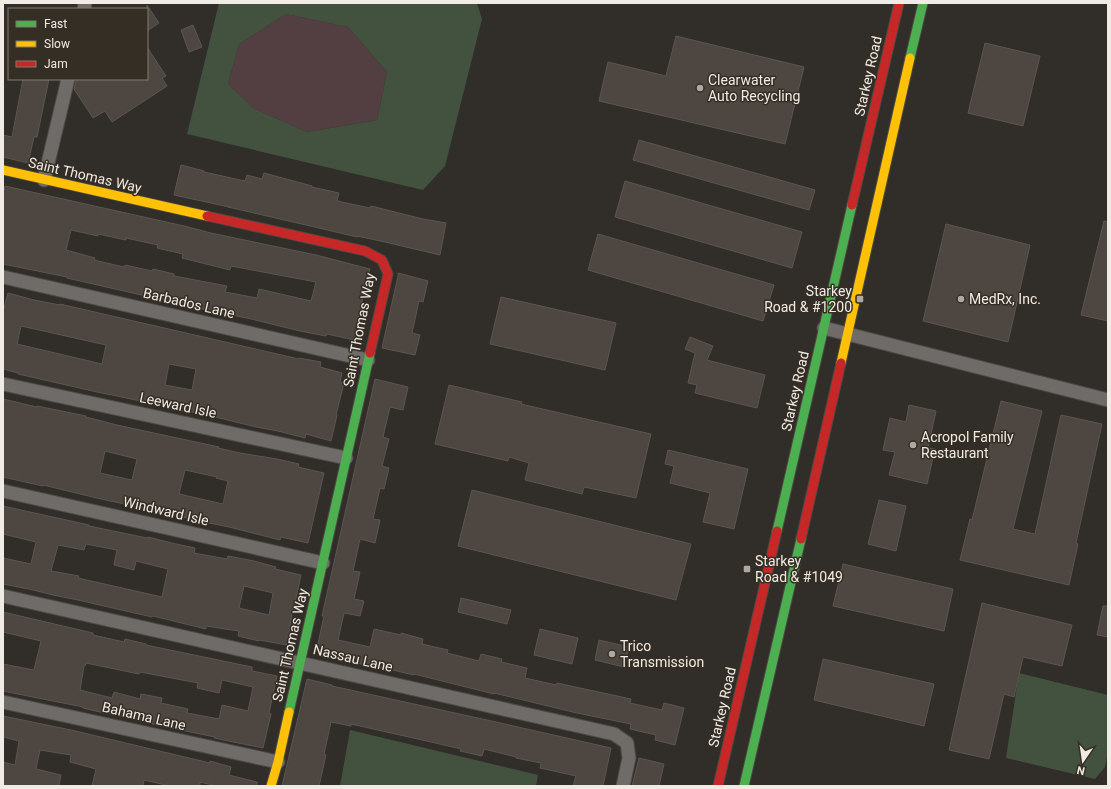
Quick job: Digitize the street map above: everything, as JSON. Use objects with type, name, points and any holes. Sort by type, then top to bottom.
[{"type":"main road","name":"Starkey Road","points":[[718,786],[899,3]]},
{"type":"main road","points":[[744,786],[923,3]]},
{"type":"main road","name":"Saint Thomas Way","points":[[3,170],[365,251],[382,260],[388,274],[278,762],[271,786]]},
{"type":"street","points":[[44,180],[68,80]]},
{"type":"street","name":"Barbados Lane","points":[[3,278],[368,360]]},
{"type":"street","points":[[824,328],[1108,400]]},
{"type":"street","name":"Leeward Isle","points":[[3,384],[346,458]]},
{"type":"street","name":"Windward Isle","points":[[3,491],[323,563]]},
{"type":"street","name":"Nassau Lane","points":[[3,596],[614,734],[627,743],[630,758],[623,786]]},
{"type":"street","name":"Bahama Lane","points":[[3,702],[278,762]]},
{"type":"shaded area","points":[[219,3],[477,3],[482,19],[445,166],[423,190],[187,134]],"holes":[[[286,14],[348,27],[387,72],[377,120],[307,132],[253,108],[228,84],[239,44]]]},
{"type":"shaded area","points":[[286,14],[348,27],[387,72],[377,120],[307,132],[253,108],[228,84],[239,44]]},
{"type":"shaded area","points":[[1019,673],[1108,695],[1108,752],[1105,767],[1095,779],[1006,758]]},
{"type":"shaded area","points":[[350,730],[538,775],[536,786],[340,786]]},
{"type":"building","points":[[147,5],[159,23],[148,30],[148,8]]},
{"type":"building","points":[[193,25],[202,47],[189,52],[181,30]]},
{"type":"building","name":"Clearwater Auto Recycling","points":[[676,36],[804,67],[785,144],[599,101],[608,62],[666,76]]},
{"type":"building","points":[[985,43],[1040,56],[1023,126],[968,113]]},
{"type":"building","points":[[148,49],[166,76],[162,78],[167,86],[112,122],[105,111],[93,118],[74,89],[76,81],[148,80]]},
{"type":"building","points":[[23,80],[49,80],[37,137],[34,137],[28,163],[3,157],[3,135],[12,137]]},
{"type":"building","points":[[639,140],[815,190],[809,210],[633,160]]},
{"type":"building","points":[[181,165],[204,172],[245,181],[247,175],[262,179],[264,173],[339,193],[337,201],[370,208],[371,206],[446,223],[440,255],[174,195]]},
{"type":"building","points":[[625,181],[802,232],[792,268],[615,217]]},
{"type":"building","points":[[5,186],[211,233],[316,255],[370,269],[360,309],[362,310],[354,340],[327,334],[326,336],[300,331],[67,277],[3,264],[3,193]],"holes":[[[71,230],[98,236],[98,234],[126,240],[126,238],[158,245],[157,248],[183,254],[182,258],[230,270],[231,266],[316,282],[311,301],[259,289],[257,298],[225,292],[227,286],[174,276],[174,274],[153,269],[152,271],[125,265],[124,267],[94,260],[95,258],[66,250]]]},
{"type":"building","points":[[1104,221],[1108,222],[1108,321],[1081,315]]},
{"type":"building","points":[[946,224],[1030,245],[1008,342],[923,321]]},
{"type":"building","points":[[598,234],[774,285],[763,321],[588,270]]},
{"type":"building","points":[[398,273],[428,281],[423,302],[419,301],[412,333],[420,335],[415,355],[382,348]]},
{"type":"building","points":[[8,293],[299,359],[321,362],[320,367],[342,373],[340,382],[344,383],[331,441],[306,434],[305,438],[199,413],[177,410],[178,409],[18,374],[3,369],[3,312]],"holes":[[[21,326],[106,345],[102,364],[17,344]],[[169,364],[196,369],[192,390],[165,385]]]},
{"type":"building","points":[[501,297],[616,323],[605,370],[490,344]]},
{"type":"building","points":[[690,337],[713,346],[707,360],[765,375],[757,408],[695,393],[697,385],[688,383],[695,353],[685,349]]},
{"type":"building","points":[[375,379],[408,387],[403,410],[390,407],[383,437],[389,439],[382,466],[389,468],[384,489],[380,488],[373,519],[380,520],[375,543],[360,539],[353,571],[360,572],[354,599],[364,601],[360,616],[344,613],[338,640],[370,647],[374,629],[401,635],[401,633],[423,639],[422,644],[448,650],[447,653],[479,661],[481,654],[502,659],[501,662],[527,668],[525,678],[556,685],[557,683],[631,699],[630,703],[662,710],[664,703],[684,708],[675,745],[655,740],[656,735],[630,729],[631,724],[494,694],[414,674],[387,670],[339,659],[341,654],[317,648],[324,616],[322,616]]},
{"type":"building","points":[[449,385],[522,402],[521,404],[651,434],[636,498],[584,487],[582,494],[525,480],[529,463],[509,457],[508,461],[435,444]]},
{"type":"building","points":[[3,399],[86,416],[117,425],[240,453],[299,464],[298,467],[324,473],[308,543],[281,537],[280,540],[229,527],[3,477]],"holes":[[[105,451],[137,459],[132,480],[100,473]],[[185,470],[228,481],[223,504],[179,494]]]},
{"type":"building","points":[[1001,401],[1042,411],[1013,529],[1035,534],[1061,415],[1102,424],[1076,543],[1078,544],[1069,585],[960,560],[970,519],[972,520]]},
{"type":"building","points":[[909,405],[936,411],[928,448],[935,449],[927,484],[889,475],[895,452],[883,450],[890,418],[906,422]]},
{"type":"building","points":[[668,450],[748,469],[734,529],[703,522],[710,493],[670,483],[674,466],[665,464]]},
{"type":"building","points":[[472,490],[691,544],[676,600],[458,546]]},
{"type":"building","points":[[879,500],[906,506],[896,551],[868,544]]},
{"type":"building","points":[[3,506],[195,548],[194,553],[227,559],[228,556],[254,561],[276,567],[275,569],[301,575],[293,607],[287,645],[238,636],[239,631],[206,626],[206,629],[153,616],[3,584],[3,558],[31,564],[36,542],[3,534]],"holes":[[[86,544],[117,550],[114,565],[134,570],[136,561],[168,569],[162,597],[78,578],[79,576],[51,571],[58,545],[84,550]],[[244,586],[273,593],[269,615],[239,608]]]},
{"type":"building","points":[[843,564],[953,589],[944,631],[833,606]]},
{"type":"building","points":[[461,598],[511,610],[507,624],[458,612]]},
{"type":"building","points":[[982,603],[1072,625],[1062,666],[1023,657],[1014,697],[1004,694],[989,759],[949,750]]},
{"type":"building","points":[[1103,606],[1108,606],[1108,637],[1097,635]]},
{"type":"building","points":[[3,612],[93,633],[93,635],[124,642],[125,639],[146,645],[252,667],[252,671],[277,676],[269,713],[271,714],[263,748],[161,726],[83,707],[3,691],[3,664],[34,670],[41,641],[3,632]],"holes":[[[86,663],[139,674],[140,672],[198,683],[197,688],[219,693],[222,680],[253,687],[248,711],[222,705],[219,719],[187,713],[188,709],[161,703],[162,698],[141,694],[140,699],[114,692],[112,698],[80,690],[84,666]]]},
{"type":"building","points":[[540,629],[578,638],[572,664],[534,655]]},
{"type":"building","name":"Trico Transmission","points":[[599,640],[629,647],[624,667],[595,660]]},
{"type":"building","points":[[823,659],[934,684],[924,726],[814,700]]},
{"type":"building","points":[[307,679],[332,686],[611,748],[603,786],[573,786],[576,776],[540,768],[541,763],[484,749],[482,756],[431,742],[351,724],[351,726],[331,722],[319,786],[282,786]]},
{"type":"building","points":[[3,716],[71,730],[210,763],[210,761],[231,767],[229,775],[257,782],[257,786],[217,786],[200,782],[200,786],[170,786],[144,780],[143,786],[92,786],[96,769],[70,762],[71,755],[40,750],[36,769],[61,775],[59,786],[3,786],[3,762],[15,765],[19,741],[3,737]]},
{"type":"building","points":[[639,758],[664,764],[659,786],[632,786]]},
{"type":"traffic: fast","points":[[910,58],[923,3]]},
{"type":"traffic: fast","points":[[777,531],[852,205]]},
{"type":"traffic: fast","points":[[289,712],[370,353]]},
{"type":"traffic: fast","points":[[744,786],[801,539]]},
{"type":"traffic: slow","points":[[841,363],[910,58]]},
{"type":"traffic: slow","points":[[3,170],[207,216]]},
{"type":"traffic: slow","points":[[271,786],[289,712]]},
{"type":"traffic: jam","points":[[852,205],[899,3]]},
{"type":"traffic: jam","points":[[207,216],[365,251],[382,260],[388,274],[370,353]]},
{"type":"traffic: jam","points":[[801,539],[841,363]]},
{"type":"traffic: jam","points":[[718,786],[777,531]]},
{"type":"place","name":"Clearwater Auto Recycling","points":[[700,88]]},
{"type":"place","name":"Starkey Road & #1200","points":[[860,299]]},
{"type":"place","name":"MedRx, Inc.","points":[[961,299]]},
{"type":"place","name":"Acropol Family Restaurant","points":[[913,445]]},
{"type":"place","name":"Starkey Road & #1049","points":[[747,569]]},
{"type":"place","name":"Trico Transmission","points":[[612,654]]}]
